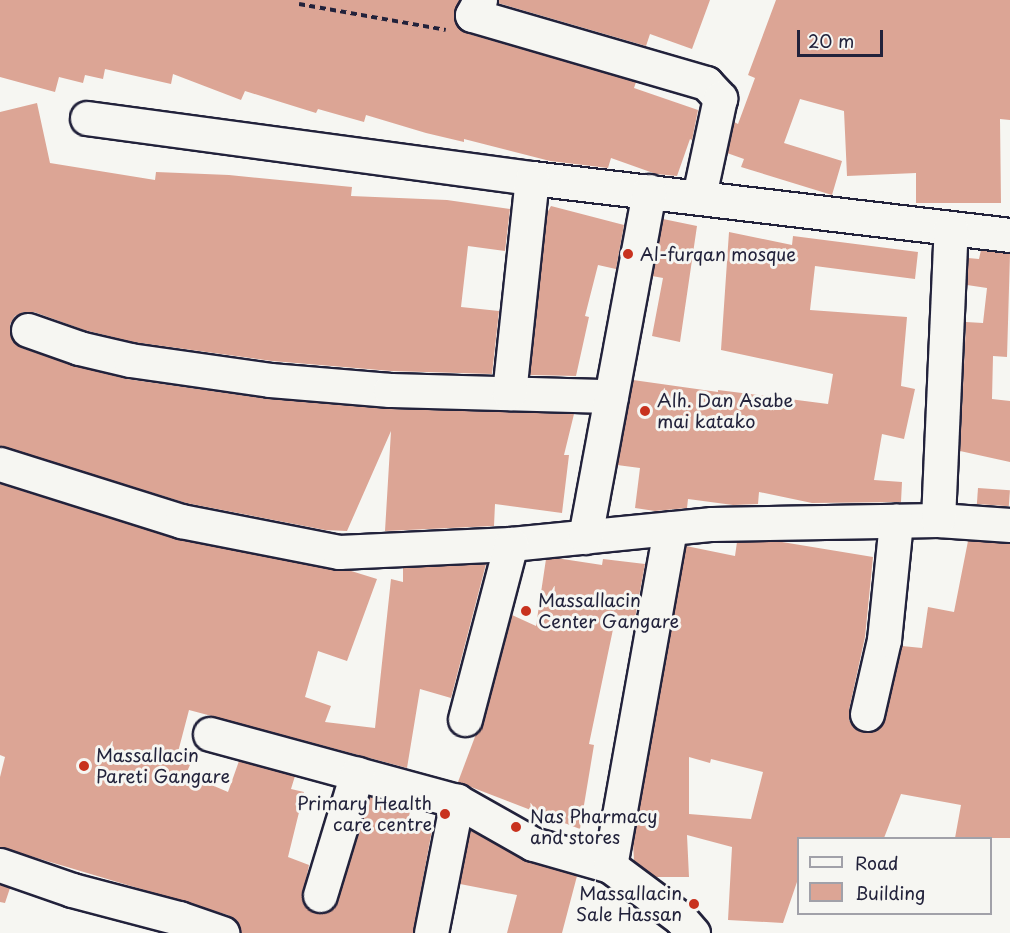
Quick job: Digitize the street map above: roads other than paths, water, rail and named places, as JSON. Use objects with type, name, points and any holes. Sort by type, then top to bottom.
[{"type":"street","points":[[476,7],[706,83],[720,98],[699,196]]},
{"type":"street","points":[[87,118],[532,178],[699,196],[1010,235]]},
{"type":"street","points":[[509,393],[532,178]]},
{"type":"street","points":[[585,537],[649,191]]},
{"type":"street","points":[[938,520],[951,228]]},
{"type":"street","points":[[28,330],[79,348],[130,360],[270,380],[390,390],[611,396]]},
{"type":"street","points":[[0,464],[181,521],[339,552],[511,544],[712,524],[938,520],[1010,525]]},
{"type":"street","points":[[867,714],[884,640],[896,521]]},
{"type":"street","points":[[610,866],[670,528]]},
{"type":"street","points":[[465,719],[511,544]]},
{"type":"street","points":[[210,734],[457,801],[532,844],[610,866],[680,918],[693,933]]},
{"type":"street","points":[[320,895],[357,773]]},
{"type":"street","points":[[431,933],[457,801]]},
{"type":"street","points":[[0,865],[72,890],[179,918],[222,933]]},
{"type":"place","name":"Al-furqan mosque","points":[[628,254]]},
{"type":"place","name":"Alh. Dan Asabe mai katako","points":[[645,411]]},
{"type":"place","name":"Massallacin Center Gangare","points":[[526,611]]},
{"type":"place","name":"Massallacin Pareti Gangare","points":[[84,766]]},
{"type":"place","name":"Primary Health care centre","points":[[445,814]]},
{"type":"place","name":"Nas Pharmacy and stores","points":[[516,827]]},
{"type":"place","name":"Massallacin Sale Hassan","points":[[694,904]]}]
